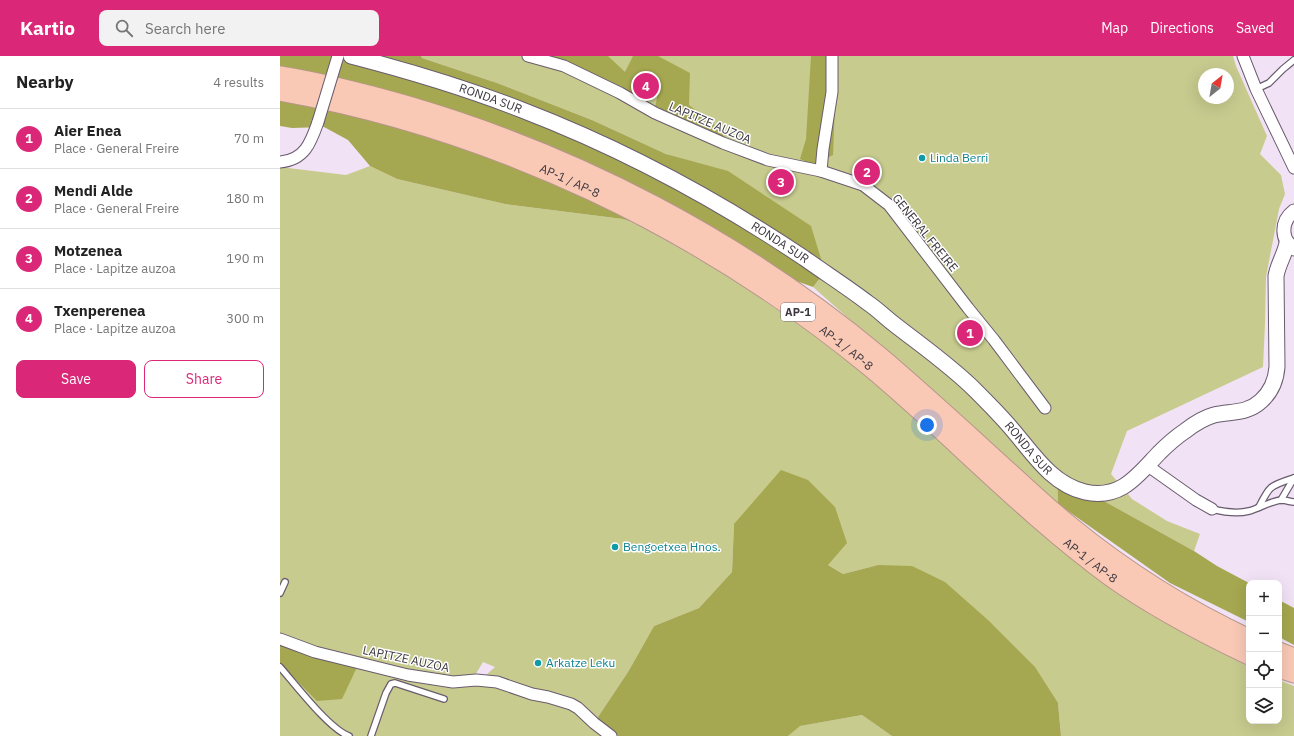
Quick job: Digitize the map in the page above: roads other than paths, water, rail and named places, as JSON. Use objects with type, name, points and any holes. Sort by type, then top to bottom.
[{"type":"highway","name":"AP-1 / AP-8","points":[[280,76],[383,99],[467,125],[508,140],[554,158],[619,188],[701,231],[780,281],[843,327],[909,382],[1069,526],[1094,546],[1174,599],[1218,624],[1246,638]]},
{"type":"highway","name":"AP-1 / AP-8","points":[[280,91],[334,102],[377,113],[463,139],[542,169],[587,189],[657,224],[694,245],[766,290],[806,318],[862,361],[926,416],[1060,537],[1112,577],[1189,625],[1246,654]]},
{"type":"highway","points":[[1282,653],[1294,658]]},
{"type":"highway","points":[[1282,669],[1294,673]]},
{"type":"main road","name":"RONDA SUR","points":[[352,56],[407,71],[478,94],[557,124],[639,162],[694,190],[728,210],[772,237],[842,284],[939,358],[967,382],[993,408],[1047,470],[1068,486],[1089,493],[1102,494],[1127,485],[1135,480],[1170,443],[1195,424],[1212,416],[1246,410],[1258,404],[1269,393],[1275,380],[1277,367],[1276,283],[1278,269],[1291,246]]},
{"type":"main road","points":[[1276,283],[1286,265],[1294,258]]},
{"type":"street","points":[[280,162],[295,158],[306,150],[310,143],[338,56]]},
{"type":"street","name":"LAPITZE AUZOA","points":[[528,56],[564,66],[620,93],[655,113],[723,143],[768,160],[821,171]]},
{"type":"street","points":[[821,171],[832,92],[832,56]]},
{"type":"street","points":[[1243,56],[1256,89],[1294,168]]},
{"type":"street","name":"GENERAL FREIRE","points":[[821,171],[863,185],[889,205],[1045,408]]},
{"type":"street","points":[[1291,246],[1283,232],[1289,215],[1294,211]]},
{"type":"street","points":[[1148,466],[1196,500],[1212,509]]},
{"type":"street","name":"LAPITZE AUZOA","points":[[280,639],[315,652],[408,675],[453,682],[476,680],[497,682],[532,694],[571,704],[578,708],[611,736]]},
{"type":"lane","points":[[1256,89],[1269,83],[1282,69],[1294,60]]},
{"type":"lane","points":[[1259,507],[1268,490],[1272,486],[1294,478]]},
{"type":"lane","points":[[1281,500],[1294,478]]},
{"type":"lane","points":[[1212,509],[1222,512],[1241,512],[1250,511],[1281,500],[1294,502]]},
{"type":"lane","points":[[280,593],[285,582]]},
{"type":"lane","points":[[280,667],[324,717],[342,734],[349,736]]},
{"type":"lane","points":[[371,736],[386,693],[391,684],[444,699]]},
{"type":"place","name":"Txenperenea","points":[[646,86]]},
{"type":"place","name":"Linda Berri","points":[[922,158]]},
{"type":"place","name":"Mendi Alde","points":[[867,172]]},
{"type":"place","name":"Motzenea","points":[[781,182]]},
{"type":"place","name":"Aier Enea","points":[[970,333]]},
{"type":"place","name":"Bengoetxea Hnos.","points":[[615,547]]},
{"type":"place","name":"Arkatze Leku","points":[[538,663]]}]
